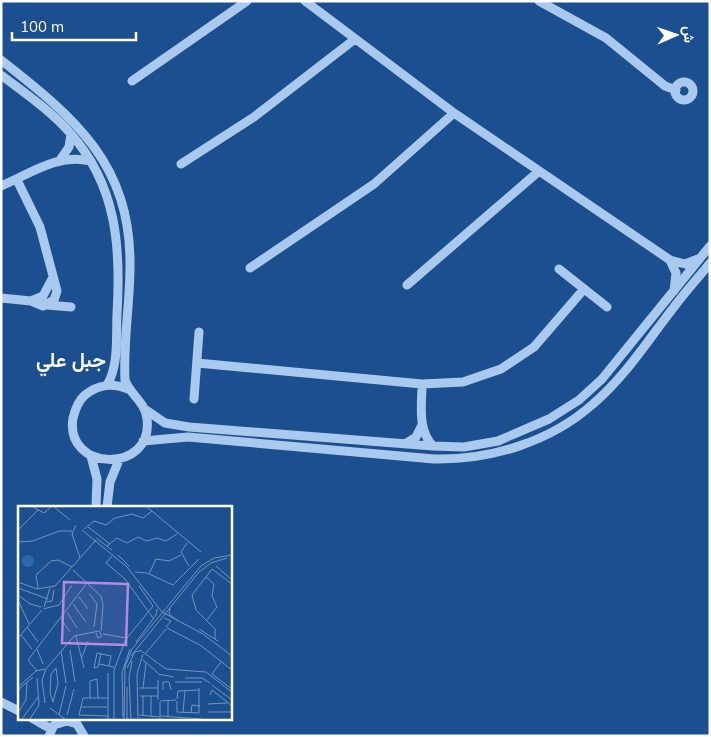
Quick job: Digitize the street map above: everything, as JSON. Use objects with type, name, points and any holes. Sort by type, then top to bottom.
[{"type":"street","points":[[132,81],[246,1]]},
{"type":"street","points":[[306,1],[454,113],[538,172],[670,260],[685,264],[700,258]]},
{"type":"street","points":[[539,1],[581,22],[606,38],[664,86],[676,90]]},
{"type":"street","points":[[182,164],[254,117],[355,39]]},
{"type":"street","points":[[1,60],[50,98],[76,122],[100,152],[116,189],[127,225],[130,244],[130,284],[124,373],[128,390]]},
{"type":"street","points":[[1,75],[48,112],[71,134],[90,161],[107,199],[118,240],[119,286],[113,370],[107,385]]},
{"type":"street","points":[[250,268],[374,184],[454,113]]},
{"type":"street","points":[[60,160],[69,147],[71,134]]},
{"type":"street","points":[[1,186],[60,160],[76,158],[90,161]]},
{"type":"street","points":[[406,285],[538,172]]},
{"type":"street","points":[[17,180],[40,227],[52,279],[57,291],[54,300],[47,305]]},
{"type":"street","points":[[146,410],[147,426],[143,441],[137,449],[119,460],[105,460],[91,456],[83,450],[74,433],[72,424],[75,410],[82,397],[93,389],[107,385],[128,390],[136,395],[154,418],[175,425],[433,446],[464,447],[498,441],[566,410],[602,379],[710,246]]},
{"type":"street","points":[[670,260],[676,273],[674,291]]},
{"type":"street","points":[[143,441],[188,437],[434,459],[470,458],[505,451],[562,425],[581,414],[604,394],[639,354],[710,263]]},
{"type":"street","points":[[560,269],[607,307]]},
{"type":"street","points":[[1,298],[37,300],[47,291],[52,279]]},
{"type":"street","points":[[197,364],[422,384],[442,384],[482,377],[518,359],[549,333],[584,289]]},
{"type":"street","points":[[31,301],[37,305],[71,307]]},
{"type":"street","points":[[194,399],[199,332]]},
{"type":"street","points":[[422,384],[422,425],[426,437],[433,446]]},
{"type":"street","points":[[405,444],[416,437],[422,425]]},
{"type":"street","points":[[91,456],[97,479],[96,506]]},
{"type":"street","points":[[108,506],[110,482],[119,460]]},
{"type":"street","points":[[1,702],[18,711]]},
{"type":"street","points":[[35,720],[50,732],[62,720],[72,722],[84,734]]},
{"type":"street","points":[[83,720],[84,734]]},
{"type":"district","name":"جبل علي","points":[[71,360]]}]
